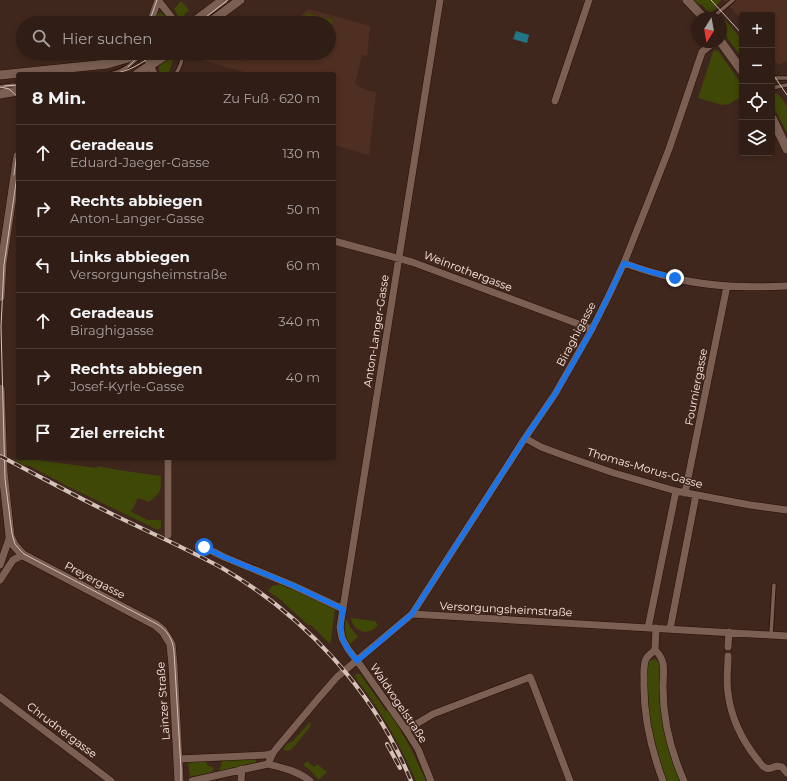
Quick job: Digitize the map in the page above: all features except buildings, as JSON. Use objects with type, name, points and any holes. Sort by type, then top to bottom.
[{"type":"main road","points":[[201,16],[223,0]]},
{"type":"main road","points":[[218,16],[240,0]]},
{"type":"main road","points":[[687,0],[698,12]]},
{"type":"main road","points":[[725,48],[739,67]]},
{"type":"main road","points":[[35,72],[107,64],[121,60]]},
{"type":"main road","points":[[152,70],[161,60]]},
{"type":"main road","points":[[0,75],[16,74]]},
{"type":"main road","points":[[0,94],[16,92]]},
{"type":"main road","points":[[773,120],[787,149]]},
{"type":"main road","points":[[0,297],[2,263],[16,169]]},
{"type":"main road","points":[[0,389],[3,472],[10,536],[14,545],[23,555]]},
{"type":"main road","name":"Preyergasse","points":[[23,555],[156,625]]},
{"type":"main road","name":"Lainzer Straße","points":[[156,625],[163,631],[171,644],[174,674],[179,781]]},
{"type":"street","points":[[152,16],[158,0]]},
{"type":"street","points":[[158,0],[171,16]]},
{"type":"street","name":"Anton-Langer-Gasse","points":[[357,661],[342,638],[340,627],[440,0]]},
{"type":"street","points":[[555,101],[589,0]]},
{"type":"street","name":"Biraghigasse","points":[[412,614],[555,394],[592,329],[624,263],[669,149],[702,52],[707,48]]},
{"type":"street","points":[[146,60],[152,70]]},
{"type":"street","name":"Weinrothergasse","points":[[336,242],[412,262],[592,329]]},
{"type":"street","points":[[624,263],[675,278],[702,283],[748,287],[787,286]]},
{"type":"street","name":"Fourniergasse","points":[[685,493],[727,286]]},
{"type":"street","name":"Thomas-Morus-Gasse","points":[[525,438],[541,447],[568,457],[614,473],[676,491],[750,505],[787,510]]},
{"type":"street","points":[[168,460],[168,535]]},
{"type":"street","points":[[648,628],[676,491]]},
{"type":"street","points":[[670,629],[696,495]]},
{"type":"street","points":[[0,565],[10,536]]},
{"type":"street","points":[[204,547],[343,609]]},
{"type":"street","points":[[0,580],[13,560],[23,555]]},
{"type":"street","points":[[268,764],[273,753],[337,677],[412,614]]},
{"type":"street","name":"Versorgungsheimstraße","points":[[412,614],[787,636]]},
{"type":"street","points":[[656,628],[655,650],[646,658],[644,664],[644,702],[650,739],[663,781]]},
{"type":"street","points":[[728,647],[729,632]]},
{"type":"street","points":[[655,650],[662,658],[666,720],[675,759],[684,781]]},
{"type":"street","points":[[728,656],[728,694],[740,733],[764,767],[772,769],[780,766],[787,773]]},
{"type":"street","name":"Waldvogelstraße","points":[[357,661],[418,749],[430,781]]},
{"type":"street","points":[[406,730],[433,714],[530,677],[534,684],[570,781]]},
{"type":"street","name":"Chrudnergasse","points":[[0,697],[111,781]]},
{"type":"street","points":[[178,759],[273,753]]},
{"type":"street","points":[[259,766],[260,755]]},
{"type":"street","points":[[192,781],[268,764],[293,771],[310,781]]},
{"type":"street","points":[[241,781],[242,769]]},
{"type":"lane","points":[[719,12],[733,0]]},
{"type":"lane","points":[[117,72],[124,70],[135,60]]},
{"type":"lane","points":[[177,72],[182,60]]},
{"type":"lane","points":[[775,78],[787,78]]},
{"type":"lane","points":[[775,87],[787,85]]},
{"type":"lane","points":[[0,87],[16,86]]},
{"type":"lane","points":[[771,635],[774,585]]},
{"type":"shaded area","points":[[724,0],[787,0],[787,61],[778,65],[775,61],[775,12],[739,12],[739,17]]},
{"type":"shaded area","points":[[308,9],[334,16],[300,16]]},
{"type":"shaded area","points":[[336,17],[370,26],[367,56],[362,55],[355,84],[365,90],[376,92],[369,155],[336,146],[336,72],[244,72],[201,60],[336,60]]},
{"type":"green space","points":[[694,0],[721,1],[715,6],[717,8],[712,12],[708,12],[701,4],[699,5]]},
{"type":"green space","points":[[180,2],[182,2],[189,10],[184,16],[178,16],[174,9]]},
{"type":"green space","points":[[159,13],[164,16],[155,16]]},
{"type":"green space","points":[[306,13],[318,16],[305,16]]},
{"type":"green space","points":[[727,22],[739,36],[739,54],[727,37]]},
{"type":"green space","points":[[715,50],[719,52],[739,81],[739,98],[729,104],[722,105],[698,98],[713,52]]},
{"type":"green space","points":[[173,60],[169,72],[160,72],[159,67],[162,61]]},
{"type":"green space","points":[[775,93],[779,95],[787,107],[787,133],[775,110]]},
{"type":"green space","points":[[14,459],[23,461],[38,460],[97,468],[97,466],[161,476],[160,491],[158,494],[149,502],[138,498],[131,512],[148,520],[161,520],[161,527],[158,530],[69,487],[30,466],[23,465]]},
{"type":"green space","points":[[281,584],[292,587],[335,608],[331,641],[329,643],[311,625],[308,625],[282,601],[268,591],[272,586]]},
{"type":"green space","points":[[351,618],[375,621],[378,625],[371,631],[363,632],[355,627]]},
{"type":"green space","points":[[346,620],[358,637],[350,644],[345,633]]},
{"type":"green space","points":[[655,659],[660,664],[660,693],[681,781],[666,781],[653,734],[649,710],[647,667],[649,661]]},
{"type":"green space","points":[[360,674],[386,711],[389,710],[411,749],[426,781],[416,781],[404,754],[390,729],[375,704],[357,680],[355,675]]},
{"type":"green space","points":[[310,722],[310,727],[292,749],[283,749],[287,744],[293,741]]},
{"type":"green space","points":[[256,758],[255,763],[219,771],[223,759]]},
{"type":"green space","points":[[206,760],[207,765],[214,768],[212,772],[190,777],[188,761]]},
{"type":"green space","points":[[307,761],[314,767],[317,764],[327,772],[319,780],[303,765]]},
{"type":"water","points":[[516,31],[529,35],[527,43],[513,39]]},
{"type":"tram line","points":[[151,16],[157,0]]},
{"type":"tram line","points":[[207,16],[228,0]]},
{"type":"tram line","points":[[711,0],[739,31]]},
{"type":"tram line","points":[[128,67],[135,60]]},
{"type":"tram line","points":[[121,72],[146,60]]},
{"type":"tram line","points":[[775,77],[787,95]]},
{"type":"tram line","points":[[4,86],[16,85]]},
{"type":"tram line","points":[[0,87],[9,89],[16,95]]},
{"type":"tram line","points":[[14,175],[16,160]]},
{"type":"tram line","points":[[16,183],[4,265],[1,327],[5,479],[12,534],[15,544],[24,554],[157,624],[169,635],[174,652],[181,781]]},
{"type":"railway","points":[[0,456],[101,509],[222,568],[252,587],[281,609],[309,633],[334,659],[357,687],[378,717],[396,748],[411,781]]},
{"type":"railway","points":[[387,744],[400,768]]},
{"type":"route","points":[[204,547],[343,609],[340,627],[342,638],[357,661],[412,614],[555,394],[592,329],[624,263],[675,278]]}]
